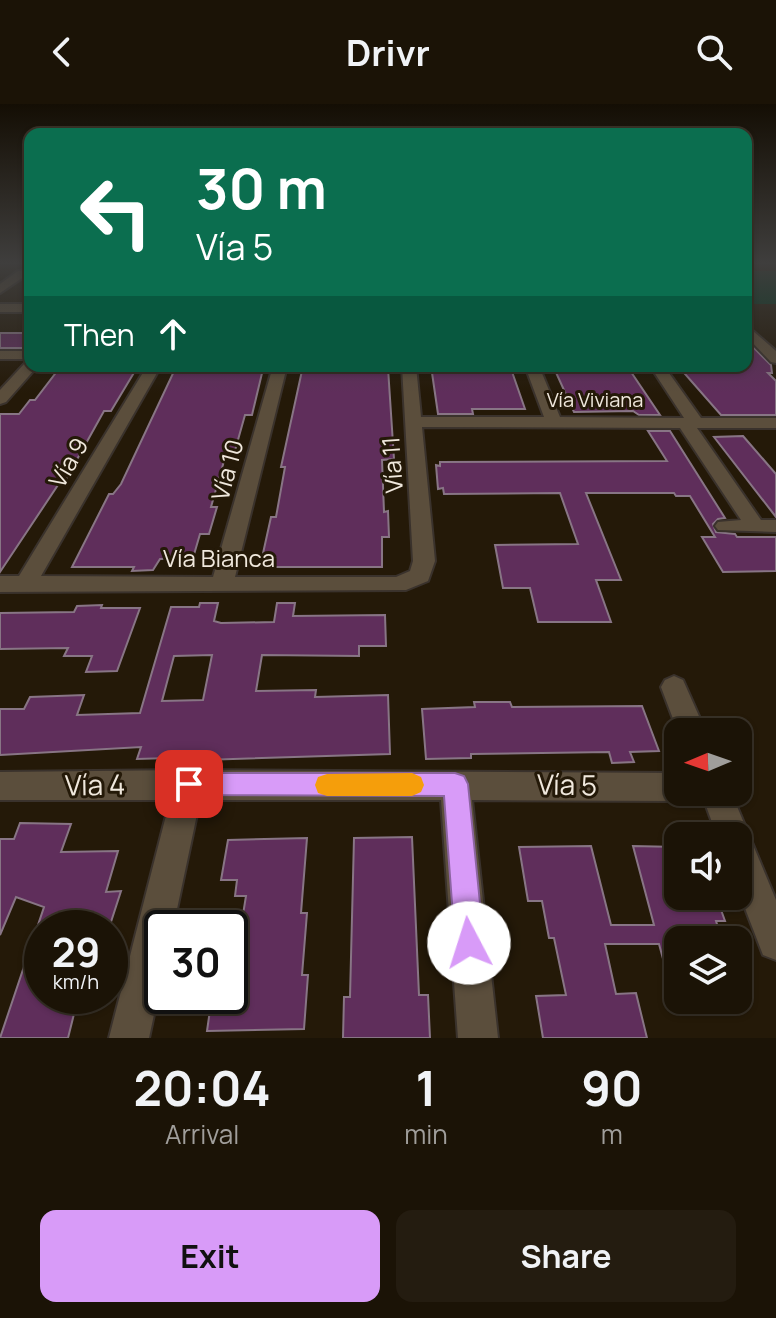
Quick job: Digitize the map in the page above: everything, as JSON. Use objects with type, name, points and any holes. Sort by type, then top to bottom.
[{"type":"street","points":[[0,308],[24,308]]},
{"type":"street","points":[[752,335],[776,359]]},
{"type":"street","points":[[0,355],[24,355]]},
{"type":"street","points":[[0,399],[25,372]]},
{"type":"street","name":"Vía 9","points":[[25,585],[150,372]]},
{"type":"street","name":"Vía 10","points":[[222,585],[278,372]]},
{"type":"street","name":"Vía 11","points":[[410,372],[424,561]]},
{"type":"street","points":[[534,372],[554,422]]},
{"type":"street","points":[[660,372],[690,423],[765,526]]},
{"type":"street","name":"Vía Viviana","points":[[414,422],[776,423]]},
{"type":"street","points":[[725,526],[765,526]]},
{"type":"street","name":"Vía Bianca","points":[[0,584],[398,585],[420,576],[424,561]]},
{"type":"street","points":[[674,687],[686,718]]},
{"type":"street","points":[[129,1038],[189,784]]},
{"type":"street","points":[[455,784],[478,1038]]},
{"type":"street","name":"Vía 4","points":[[0,786],[323,785]]},
{"type":"street","name":"Vía 5","points":[[323,785],[664,787]]},
{"type":"street","points":[[752,883],[776,942]]},
{"type":"building","points":[[0,333],[24,333],[24,348],[0,348]]},
{"type":"building","points":[[752,346],[771,365],[772,373],[768,373],[776,381],[776,415],[721,415],[683,372],[752,372]]},
{"type":"building","points":[[56,372],[134,372],[111,411],[104,411],[65,481],[60,482],[0,572],[0,414],[19,414],[30,400],[35,400]]},
{"type":"building","points":[[174,372],[262,372],[252,415],[245,415],[234,454],[226,454],[211,507],[217,507],[209,534],[200,534],[193,558],[160,559],[153,570],[72,567],[109,494],[113,494],[121,484]]},
{"type":"building","points":[[302,372],[388,372],[394,459],[382,460],[384,512],[388,511],[389,537],[382,537],[382,567],[260,567],[271,517],[276,517],[285,467],[281,467]]},
{"type":"building","points":[[432,372],[512,372],[525,409],[472,409],[473,414],[438,414]]},
{"type":"building","points":[[556,372],[631,372],[660,415],[639,415],[633,411],[574,412]]},
{"type":"building","points":[[648,431],[670,431],[725,518],[713,524],[716,532],[735,534],[737,537],[776,537],[776,571],[723,572],[702,537],[715,537],[690,496],[676,496],[674,493],[586,493],[621,580],[596,580],[611,622],[538,622],[530,588],[503,588],[495,545],[578,544],[560,493],[444,494],[443,488],[438,489],[436,465],[440,466],[440,462],[667,461]]},
{"type":"building","points":[[743,436],[776,474],[776,517],[714,437]]},
{"type":"building","points":[[200,603],[218,603],[214,621],[221,623],[274,622],[277,603],[295,603],[293,616],[385,615],[386,646],[359,646],[359,656],[262,655],[256,691],[316,690],[315,697],[388,695],[390,754],[137,759],[141,747],[0,755],[0,709],[24,709],[30,697],[84,695],[77,715],[140,713],[171,607],[199,607]],"holes":[[[212,655],[203,700],[162,701],[174,656]]]},
{"type":"building","points":[[102,605],[101,608],[140,608],[117,671],[86,672],[92,656],[64,656],[68,648],[0,649],[0,613],[74,612],[77,606]]},
{"type":"building","points":[[474,702],[510,702],[512,707],[642,706],[659,751],[630,752],[634,762],[612,763],[609,752],[471,754],[471,758],[426,759],[422,709],[475,707]]},
{"type":"building","points":[[20,823],[71,824],[61,852],[118,851],[106,892],[121,891],[115,910],[43,910],[44,907],[16,897],[0,935],[0,839],[14,839]]},
{"type":"building","points":[[412,837],[419,995],[428,995],[430,1038],[343,1038],[344,997],[350,997],[354,838]]},
{"type":"building","points":[[307,838],[301,913],[307,913],[302,975],[308,975],[304,1029],[207,1031],[209,1014],[248,1014],[248,910],[244,910],[246,896],[235,896],[237,880],[221,880],[228,840]]},
{"type":"building","points":[[591,846],[611,925],[654,925],[633,846],[664,847],[664,910],[721,910],[725,921],[716,921],[718,926],[664,926],[664,962],[659,944],[605,944],[616,994],[636,993],[647,1038],[543,1038],[536,996],[566,995],[554,938],[549,938],[542,901],[528,901],[519,847]]},
{"type":"building","points":[[24,967],[24,1014],[74,1014],[68,1038],[0,1038]]},
{"type":"slow traffic","points":[[327,785],[412,785]]},
{"type":"route","points":[[189,784],[455,784],[469,943]]}]
